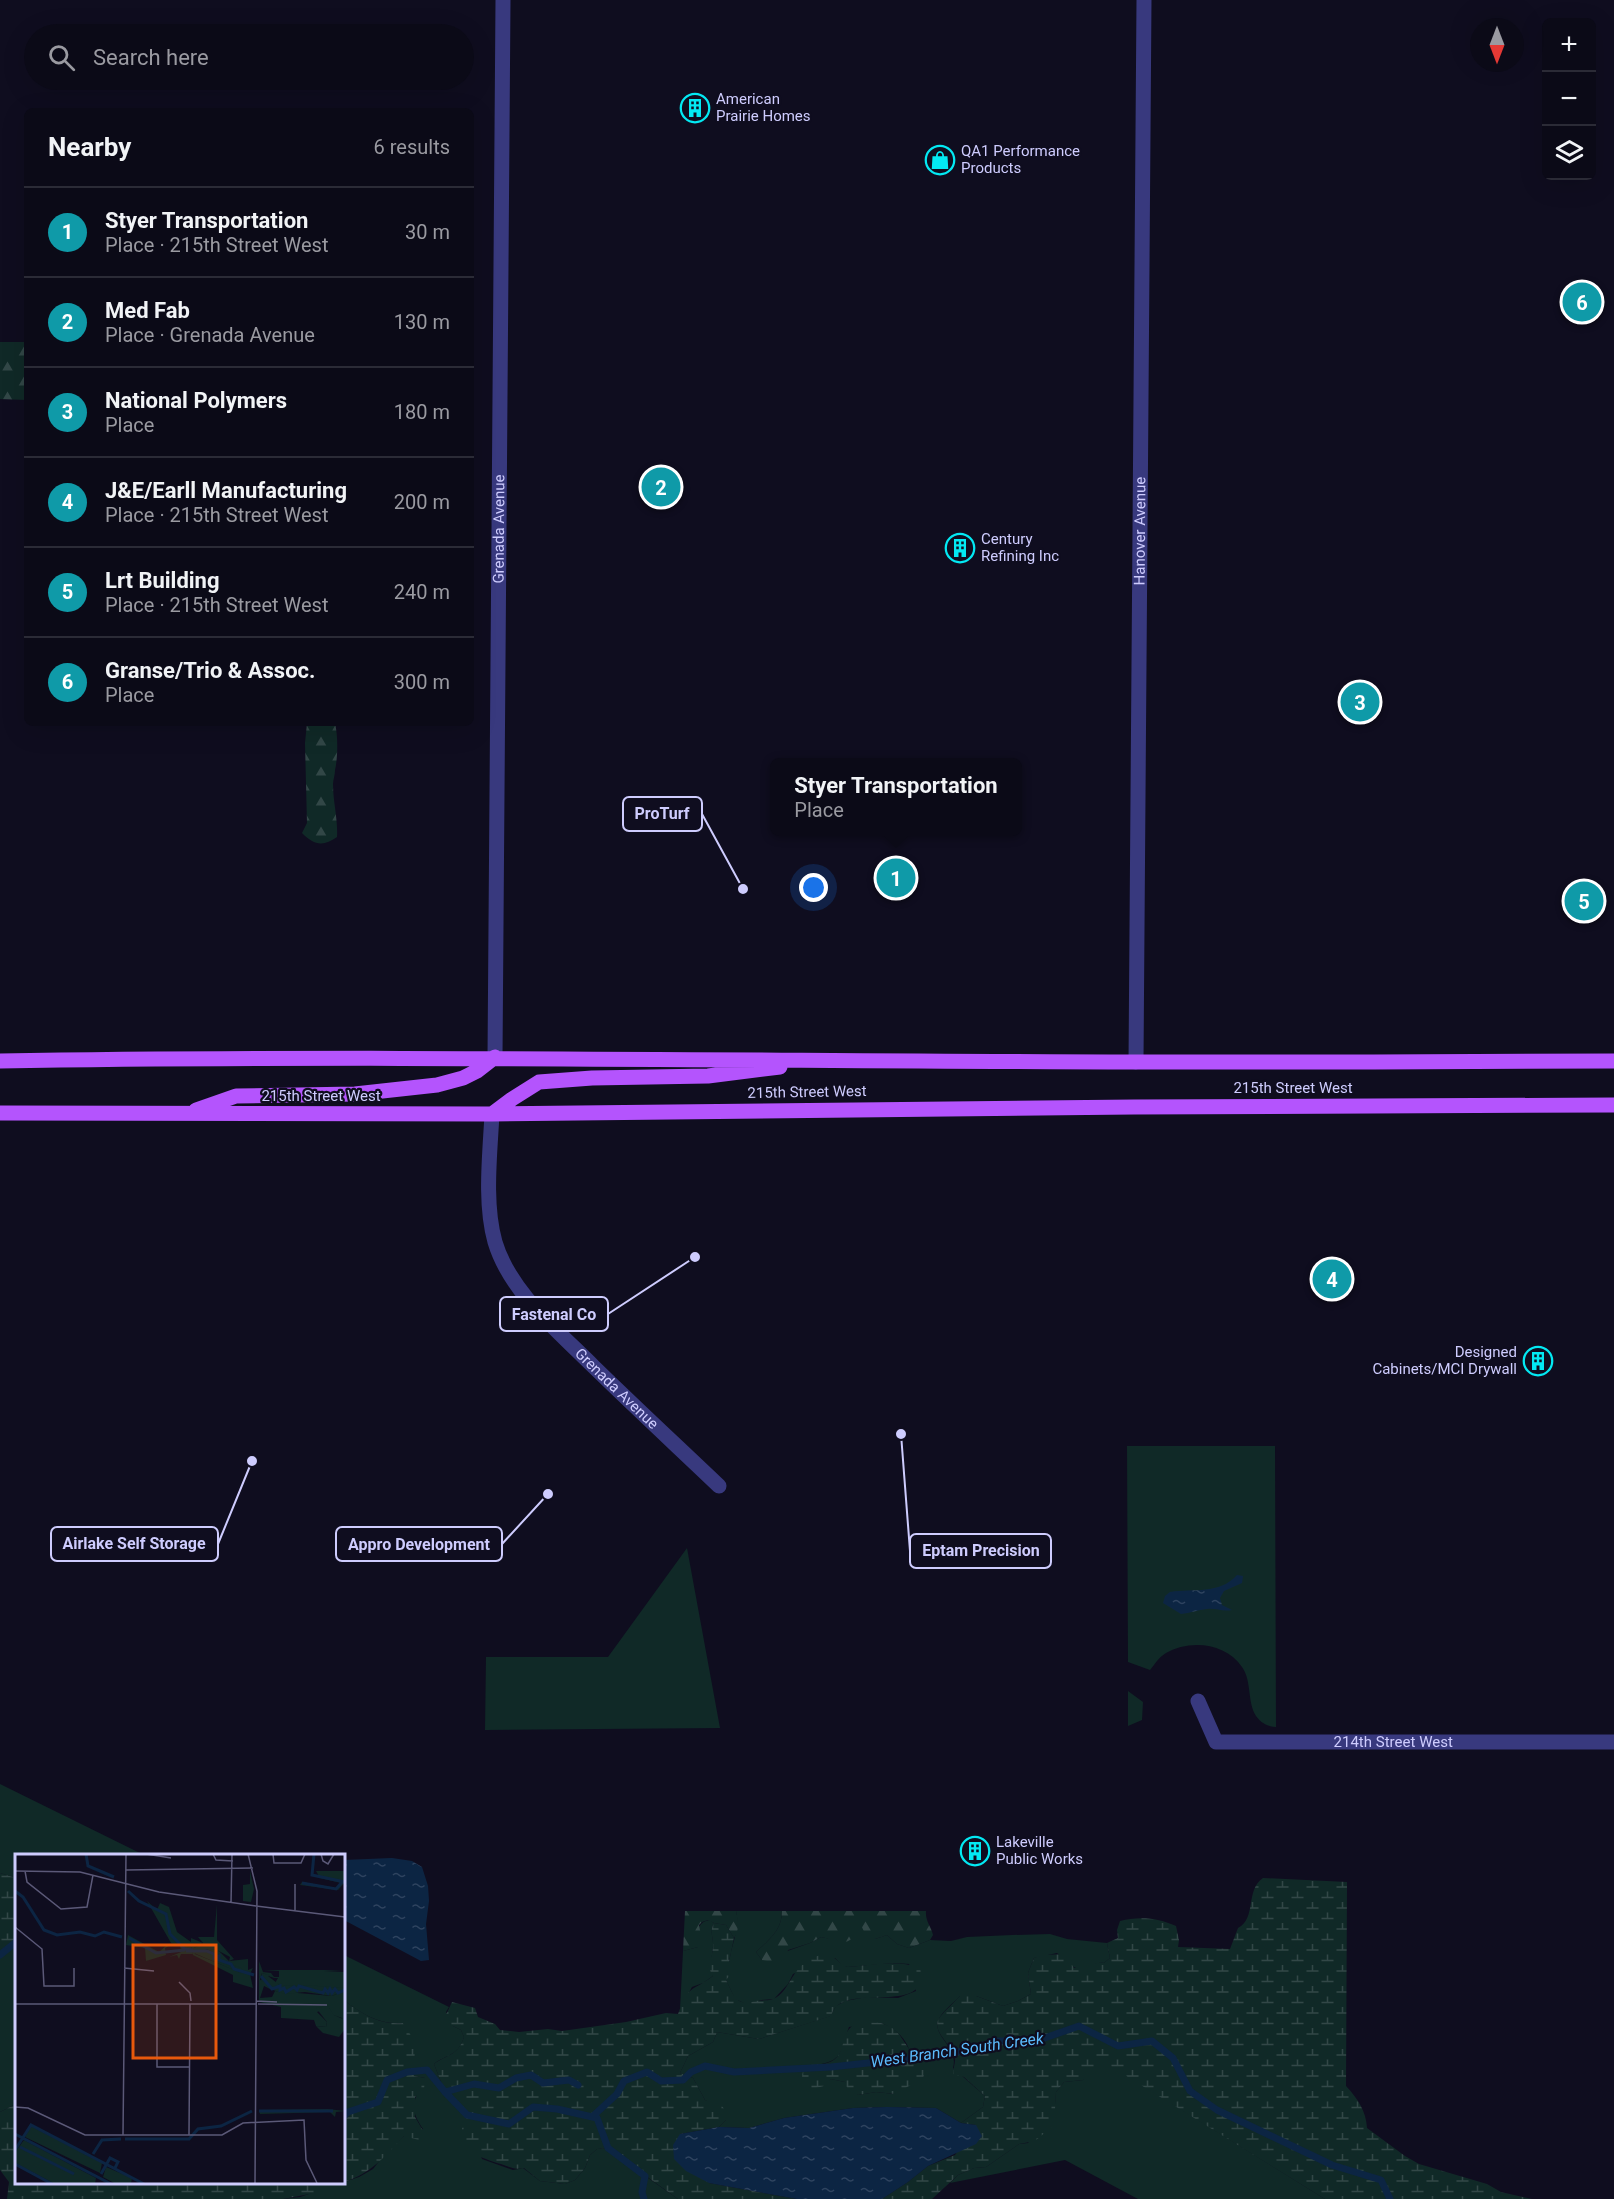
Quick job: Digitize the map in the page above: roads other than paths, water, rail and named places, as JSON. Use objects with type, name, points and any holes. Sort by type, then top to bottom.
[{"type":"main road","name":"215th Street West","points":[[0,1061],[183,1058],[1136,1062],[1614,1061]]},
{"type":"main road","points":[[186,1114],[236,1096],[355,1094],[437,1085],[470,1075],[495,1058]]},
{"type":"main road","points":[[492,1114],[539,1082],[592,1078],[708,1076],[846,1059]]},
{"type":"main road","name":"215th Street West","points":[[0,1113],[492,1114],[1122,1107],[1614,1105]]},
{"type":"street","name":"Grenada Avenue","points":[[495,1058],[503,0]]},
{"type":"street","name":"Hanover Avenue","points":[[1136,1062],[1144,0]]},
{"type":"street","name":"Grenada Avenue","points":[[492,1114],[490,1213],[495,1240],[510,1275],[533,1304],[571,1344],[718,1486]]},
{"type":"street","name":"214th Street West","points":[[1198,1701],[1216,1742],[1614,1742]]},
{"type":"water","points":[[1237,1575],[1243,1576],[1242,1583],[1224,1591],[1220,1598],[1222,1605],[1232,1610],[1207,1609],[1181,1614],[1163,1603],[1165,1596],[1170,1592],[1222,1586]]},
{"type":"water","points":[[392,1858],[412,1861],[422,1867],[428,1886],[426,1924],[429,1960],[421,1961],[345,1921],[345,1860]]},
{"type":"water","points":[[853,2108],[936,2108],[961,2123],[976,2125],[982,2136],[976,2144],[928,2166],[882,2199],[797,2199],[709,2183],[686,2171],[674,2159],[673,2145],[680,2134],[719,2127],[749,2128],[784,2118]]},
{"type":"waterway","points":[[0,1955],[15,1943]]},
{"type":"waterway","name":"West Branch South Creek","points":[[593,2116],[617,2094],[624,2081],[647,2072],[661,2081],[683,2080],[691,2072],[705,2066],[734,2072],[831,2067],[951,2054],[997,2041],[1036,2041],[1079,2026],[1118,2046],[1152,2041],[1173,2058],[1190,2091],[1217,2110],[1332,2165],[1381,2180],[1390,2199]]},
{"type":"waterway","points":[[345,2115],[378,2102],[387,2080],[407,2072],[427,2070],[445,2092],[474,2084],[499,2088],[516,2078],[531,2075],[543,2083],[569,2080],[578,2085]]},
{"type":"waterway","points":[[445,2092],[467,2115],[509,2124],[533,2107],[557,2109],[597,2118],[608,2148],[645,2176],[642,2192],[644,2199]]},
{"type":"place","name":"American Prairie Homes","points":[[695,108]]},
{"type":"place","name":"QA1 Performance Products","points":[[940,160]]},
{"type":"place","name":"Granse/Trio & Assoc.","points":[[1582,302]]},
{"type":"place","name":"Med Fab","points":[[661,487]]},
{"type":"place","name":"Century Refining Inc","points":[[960,548]]},
{"type":"place","name":"National Polymers","points":[[1360,702]]},
{"type":"place","name":"Styer Transportation","points":[[896,878]]},
{"type":"place","name":"ProTurf","points":[[743,889]]},
{"type":"place","name":"Lrt Building","points":[[1584,901]]},
{"type":"place","name":"Fastenal Co","points":[[695,1257]]},
{"type":"place","name":"J&E/Earll Manufacturing","points":[[1332,1279]]},
{"type":"place","name":"Designed Cabinets/MCI Drywall","points":[[1538,1361]]},
{"type":"place","name":"Eptam Precision","points":[[901,1434]]},
{"type":"place","name":"Airlake Self Storage","points":[[252,1461]]},
{"type":"place","name":"Appro Development","points":[[548,1494]]},
{"type":"place","name":"Lakeville Public Works","points":[[975,1851]]}]
